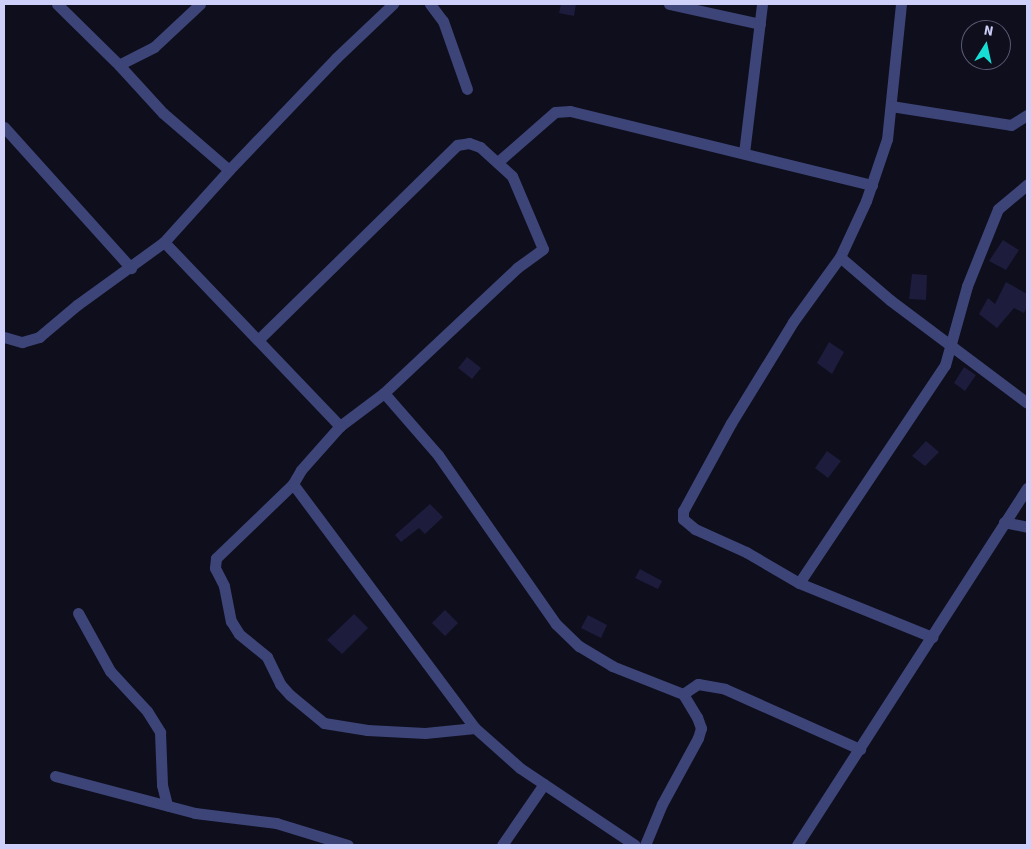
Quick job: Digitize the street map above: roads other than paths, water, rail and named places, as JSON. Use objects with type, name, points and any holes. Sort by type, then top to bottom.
[{"type":"street","points":[[57,4],[119,65],[163,113],[229,170]]},
{"type":"street","points":[[119,65],[154,48],[200,4]]},
{"type":"street","points":[[4,337],[22,342],[39,337],[77,305],[131,268],[164,242],[229,170],[336,58],[393,4]]},
{"type":"street","points":[[430,4],[443,21],[467,89]]},
{"type":"street","points":[[669,4],[760,24]]},
{"type":"street","points":[[744,153],[762,4]]},
{"type":"street","points":[[901,4],[887,139],[872,184],[840,257],[793,322],[731,422],[683,511],[683,519],[695,529],[746,552],[799,583],[932,637]]},
{"type":"street","points":[[891,106],[1011,124],[1027,115]]},
{"type":"street","points":[[498,162],[556,112],[570,110],[872,184]]},
{"type":"street","points":[[4,126],[131,268]]},
{"type":"street","points":[[258,340],[457,145],[469,143],[480,147],[512,176],[543,248],[517,268],[384,393],[340,426],[301,470],[293,484],[216,558],[216,573],[224,586],[232,621],[239,634],[267,657],[280,684],[290,695],[324,723],[425,733],[475,728]]},
{"type":"street","points":[[799,583],[945,364],[949,342],[966,286],[998,209],[1027,184]]},
{"type":"street","points":[[164,242],[340,426]]},
{"type":"street","points":[[840,257],[890,300],[949,342],[1027,403]]},
{"type":"street","points":[[384,393],[438,455],[556,624],[579,646],[612,666],[683,694],[701,728],[662,804],[645,845]]},
{"type":"street","points":[[293,484],[475,728],[512,762],[635,845]]},
{"type":"street","points":[[797,845],[1027,488]]},
{"type":"street","points":[[1004,522],[1027,527]]},
{"type":"street","points":[[78,613],[110,671],[151,716],[160,732],[162,784],[167,805]]},
{"type":"street","points":[[683,694],[698,684],[725,689],[860,749]]},
{"type":"street","points":[[55,776],[195,813],[276,823],[348,845]]},
{"type":"street","points":[[502,845],[544,784]]}]
